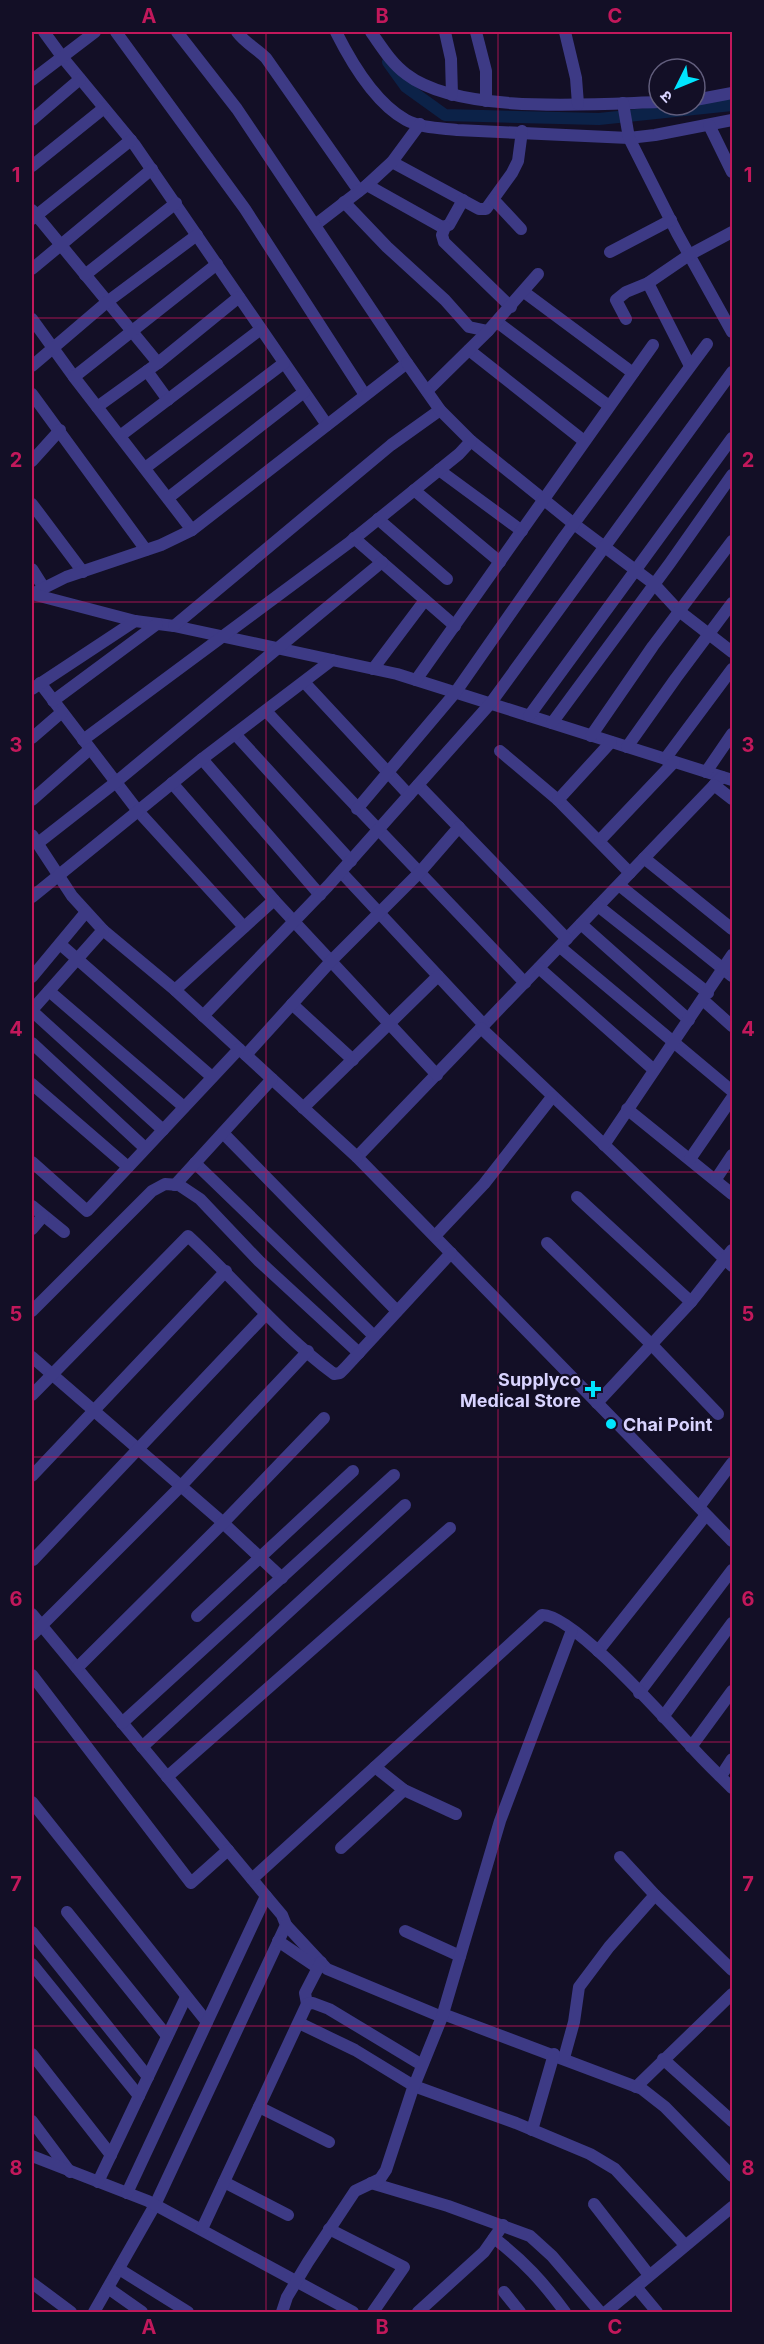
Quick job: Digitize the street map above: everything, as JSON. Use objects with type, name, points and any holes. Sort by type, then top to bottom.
[{"type":"street","points":[[44,32],[152,169],[327,425]]},
{"type":"street","points":[[32,80],[95,32]]},
{"type":"street","points":[[116,32],[245,209],[365,395]]},
{"type":"street","points":[[177,32],[237,109],[440,410],[460,432],[543,500],[654,585],[679,611],[732,652]]},
{"type":"street","points":[[237,32],[244,42],[254,46],[266,58],[363,188],[445,227]]},
{"type":"street","points":[[336,32],[365,81],[406,120],[420,124],[457,130],[655,135],[732,120]]},
{"type":"street","points":[[371,32],[383,50],[405,74],[426,86],[452,95],[486,101],[624,107],[647,104]]},
{"type":"street","points":[[445,32],[451,59],[452,95]]},
{"type":"street","points":[[476,32],[486,70],[486,101]]},
{"type":"street","points":[[565,32],[576,78],[578,104]]},
{"type":"street","points":[[32,120],[80,79]]},
{"type":"street","points":[[707,98],[732,93]]},
{"type":"street","points":[[624,107],[628,134],[689,255],[723,312],[732,332]]},
{"type":"street","points":[[32,166],[104,108]]},
{"type":"street","points":[[315,225],[392,162],[420,124]]},
{"type":"street","points":[[709,125],[732,172]]},
{"type":"street","points":[[392,162],[483,210],[494,201],[518,161],[522,131]]},
{"type":"street","points":[[131,140],[33,215],[158,363]]},
{"type":"street","points":[[32,269],[152,169]]},
{"type":"street","points":[[463,200],[452,222],[445,227],[442,235],[444,242],[511,307]]},
{"type":"street","points":[[494,201],[520,229]]},
{"type":"street","points":[[345,202],[387,247],[445,300],[470,327],[493,327],[609,406]]},
{"type":"street","points":[[86,275],[176,203]]},
{"type":"street","points":[[610,252],[671,219]]},
{"type":"street","points":[[626,319],[616,300],[626,292],[648,283],[689,255],[732,232]]},
{"type":"street","points":[[32,366],[107,302],[197,235]]},
{"type":"street","points":[[74,377],[217,264]]},
{"type":"street","points":[[427,391],[493,327],[538,274]]},
{"type":"street","points":[[648,283],[690,366]]},
{"type":"street","points":[[524,292],[633,373]]},
{"type":"street","points":[[97,407],[158,363],[239,297]]},
{"type":"street","points":[[32,319],[192,530]]},
{"type":"street","points":[[120,436],[261,329]]},
{"type":"street","points":[[357,809],[455,693],[574,524],[707,344]]},
{"type":"street","points":[[416,680],[653,345]]},
{"type":"street","points":[[469,350],[584,441]]},
{"type":"street","points":[[145,468],[284,363]]},
{"type":"street","points":[[32,594],[83,572],[161,545],[192,530],[407,363]]},
{"type":"street","points":[[147,371],[168,400]]},
{"type":"street","points":[[203,1016],[320,895],[490,704],[732,372]]},
{"type":"street","points":[[168,498],[304,392]]},
{"type":"street","points":[[32,394],[146,550]]},
{"type":"street","points":[[174,626],[391,445],[440,410]]},
{"type":"street","points":[[32,461],[60,430]]},
{"type":"street","points":[[529,716],[732,438]]},
{"type":"street","points":[[32,800],[87,745],[378,519],[471,441]]},
{"type":"street","points":[[438,470],[522,531]]},
{"type":"street","points":[[552,723],[732,475]]},
{"type":"street","points":[[414,490],[500,562]]},
{"type":"street","points":[[32,504],[83,572]]},
{"type":"street","points":[[378,519],[447,579]]},
{"type":"street","points":[[354,538],[455,626]]},
{"type":"street","points":[[591,736],[679,611],[732,541]]},
{"type":"street","points":[[382,562],[116,782],[35,839],[58,875],[103,930],[175,990],[357,1157],[732,1542]]},
{"type":"street","points":[[32,569],[44,588]]},
{"type":"street","points":[[32,594],[135,621],[174,626],[416,680],[706,772],[723,781],[732,799]]},
{"type":"street","points":[[373,669],[425,600]]},
{"type":"street","points":[[627,747],[732,603]]},
{"type":"street","points":[[135,621],[36,686],[62,712],[138,811],[244,927]]},
{"type":"street","points":[[53,701],[157,624]]},
{"type":"street","points":[[32,897],[202,759],[332,660]]},
{"type":"street","points":[[600,840],[670,761],[732,669]]},
{"type":"street","points":[[304,682],[409,795]]},
{"type":"street","points":[[266,711],[377,831],[420,872],[525,983]]},
{"type":"street","points":[[32,738],[62,712]]},
{"type":"street","points":[[235,734],[351,861]]},
{"type":"street","points":[[706,772],[732,734]]},
{"type":"street","points":[[558,800],[611,742]]},
{"type":"street","points":[[500,750],[558,800],[600,840],[630,873]]},
{"type":"street","points":[[202,759],[320,895]]},
{"type":"street","points":[[357,1157],[644,858],[723,781]]},
{"type":"street","points":[[172,783],[274,900],[437,1075]]},
{"type":"street","points":[[418,785],[459,827],[563,943],[673,1043],[732,1091]]},
{"type":"street","points":[[32,1162],[87,1210],[212,1077],[292,1004],[332,960],[420,872],[459,827]]},
{"type":"street","points":[[644,858],[732,929]]},
{"type":"street","points":[[340,872],[483,1027],[552,1097],[730,1259],[597,1403]]},
{"type":"street","points":[[619,885],[728,972]]},
{"type":"street","points":[[175,990],[274,900]]},
{"type":"street","points":[[598,906],[705,996],[732,1026]]},
{"type":"street","points":[[32,976],[86,912]]},
{"type":"street","points":[[581,924],[689,1020]]},
{"type":"street","points":[[103,930],[32,1011],[163,1130]]},
{"type":"street","points":[[60,944],[212,1077]]},
{"type":"street","points":[[604,1145],[705,996],[728,972],[732,955]]},
{"type":"street","points":[[539,968],[654,1070]]},
{"type":"street","points":[[303,1108],[438,976]]},
{"type":"street","points":[[49,991],[184,1107]]},
{"type":"street","points":[[292,1004],[353,1060]]},
{"type":"street","points":[[32,1043],[145,1148]]},
{"type":"street","points":[[175,1185],[272,1079]]},
{"type":"street","points":[[32,1084],[128,1167]]},
{"type":"street","points":[[435,1236],[484,1184],[552,1097]]},
{"type":"street","points":[[690,1159],[732,1098]]},
{"type":"street","points":[[627,1109],[732,1194]]},
{"type":"street","points":[[223,1133],[397,1311]]},
{"type":"street","points":[[716,1179],[732,1155]]},
{"type":"street","points":[[195,1163],[374,1336]]},
{"type":"street","points":[[32,1311],[152,1191],[165,1185],[179,1185],[200,1199],[259,1261],[359,1353]]},
{"type":"street","points":[[577,1197],[691,1302]]},
{"type":"street","points":[[32,1206],[64,1232]]},
{"type":"street","points":[[32,1229],[44,1216]]},
{"type":"street","points":[[32,1395],[188,1236],[226,1271],[266,1314],[334,1374],[340,1373],[451,1253]]},
{"type":"street","points":[[547,1243],[652,1345],[718,1414]]},
{"type":"street","points":[[32,1476],[226,1271]]},
{"type":"street","points":[[33,1560],[266,1314]]},
{"type":"street","points":[[32,1635],[181,1486],[308,1351]]},
{"type":"street","points":[[32,1357],[261,1556],[282,1578]]},
{"type":"street","points":[[77,1668],[223,1523],[324,1418]]},
{"type":"street","points":[[598,1651],[703,1511],[732,1463]]},
{"type":"street","points":[[198,1616],[353,1471]]},
{"type":"street","points":[[122,1723],[394,1475]]},
{"type":"street","points":[[142,1747],[405,1505]]},
{"type":"street","points":[[167,1777],[450,1528]]},
{"type":"street","points":[[639,1693],[732,1570]]},
{"type":"street","points":[[32,1614],[282,1915],[286,1925],[320,1965]]},
{"type":"street","points":[[252,1879],[536,1619],[546,1615],[572,1630],[598,1651],[732,1788]]},
{"type":"street","points":[[663,1717],[732,1623]]},
{"type":"street","points":[[282,2313],[296,2282],[355,2191],[380,2179],[386,2170],[414,2086],[442,2016],[500,1821],[572,1630]]},
{"type":"street","points":[[32,1675],[191,1883],[228,1850]]},
{"type":"street","points":[[691,1747],[732,1691]]},
{"type":"street","points":[[721,1776],[732,1759]]},
{"type":"street","points":[[375,1767],[404,1790],[456,1814]]},
{"type":"street","points":[[341,1848],[404,1790]]},
{"type":"street","points":[[32,1802],[207,2022]]},
{"type":"street","points":[[620,1857],[655,1895],[732,1970]]},
{"type":"street","points":[[532,2130],[574,2022],[579,1987],[609,1947],[655,1895]]},
{"type":"street","points":[[127,2193],[266,1896]]},
{"type":"street","points":[[67,1912],[168,2036]]},
{"type":"street","points":[[94,2313],[155,2205],[286,1925]]},
{"type":"street","points":[[405,1931],[460,1956]]},
{"type":"street","points":[[32,1932],[148,2077]]},
{"type":"street","points":[[278,1941],[320,1965],[442,2016],[559,2056],[636,2087],[664,2107],[732,2176]]},
{"type":"street","points":[[32,1964],[139,2096]]},
{"type":"street","points":[[202,2229],[307,2004],[305,1992],[320,1965]]},
{"type":"street","points":[[636,2087],[732,1994]]},
{"type":"street","points":[[98,2182],[186,1997]]},
{"type":"street","points":[[307,2004],[313,2003],[329,2009],[422,2065]]},
{"type":"street","points":[[298,2023],[355,2050],[414,2086],[590,2154],[615,2169],[685,2245]]},
{"type":"street","points":[[32,2054],[111,2155]]},
{"type":"street","points":[[663,2059],[732,2121]]},
{"type":"street","points":[[259,2107],[329,2142]]},
{"type":"street","points":[[32,2121],[71,2172]]},
{"type":"street","points":[[32,2156],[155,2205],[353,2313]]},
{"type":"street","points":[[224,2182],[288,2216]]},
{"type":"street","points":[[371,2183],[410,2193],[530,2236],[539,2242],[600,2313]]},
{"type":"street","points":[[594,2204],[649,2275]]},
{"type":"street","points":[[606,2313],[620,2308],[649,2275],[732,2206]]},
{"type":"street","points":[[418,2313],[484,2252],[503,2225]]},
{"type":"street","points":[[329,2229],[404,2266],[373,2313]]},
{"type":"street","points":[[494,2238],[519,2257],[540,2278],[566,2313]]},
{"type":"street","points":[[119,2269],[188,2313]]},
{"type":"street","points":[[32,2283],[64,2310]]},
{"type":"street","points":[[637,2288],[657,2313]]},
{"type":"street","points":[[108,2289],[142,2313]]},
{"type":"street","points":[[504,2292],[520,2313]]},
{"type":"waterway","points":[[388,62],[406,87],[445,115],[599,119],[732,105]]},
{"type":"place","name":"Supplyco Medical Store","points":[[593,1389]]},
{"type":"place","name":"Chai Point","points":[[611,1424]]}]
